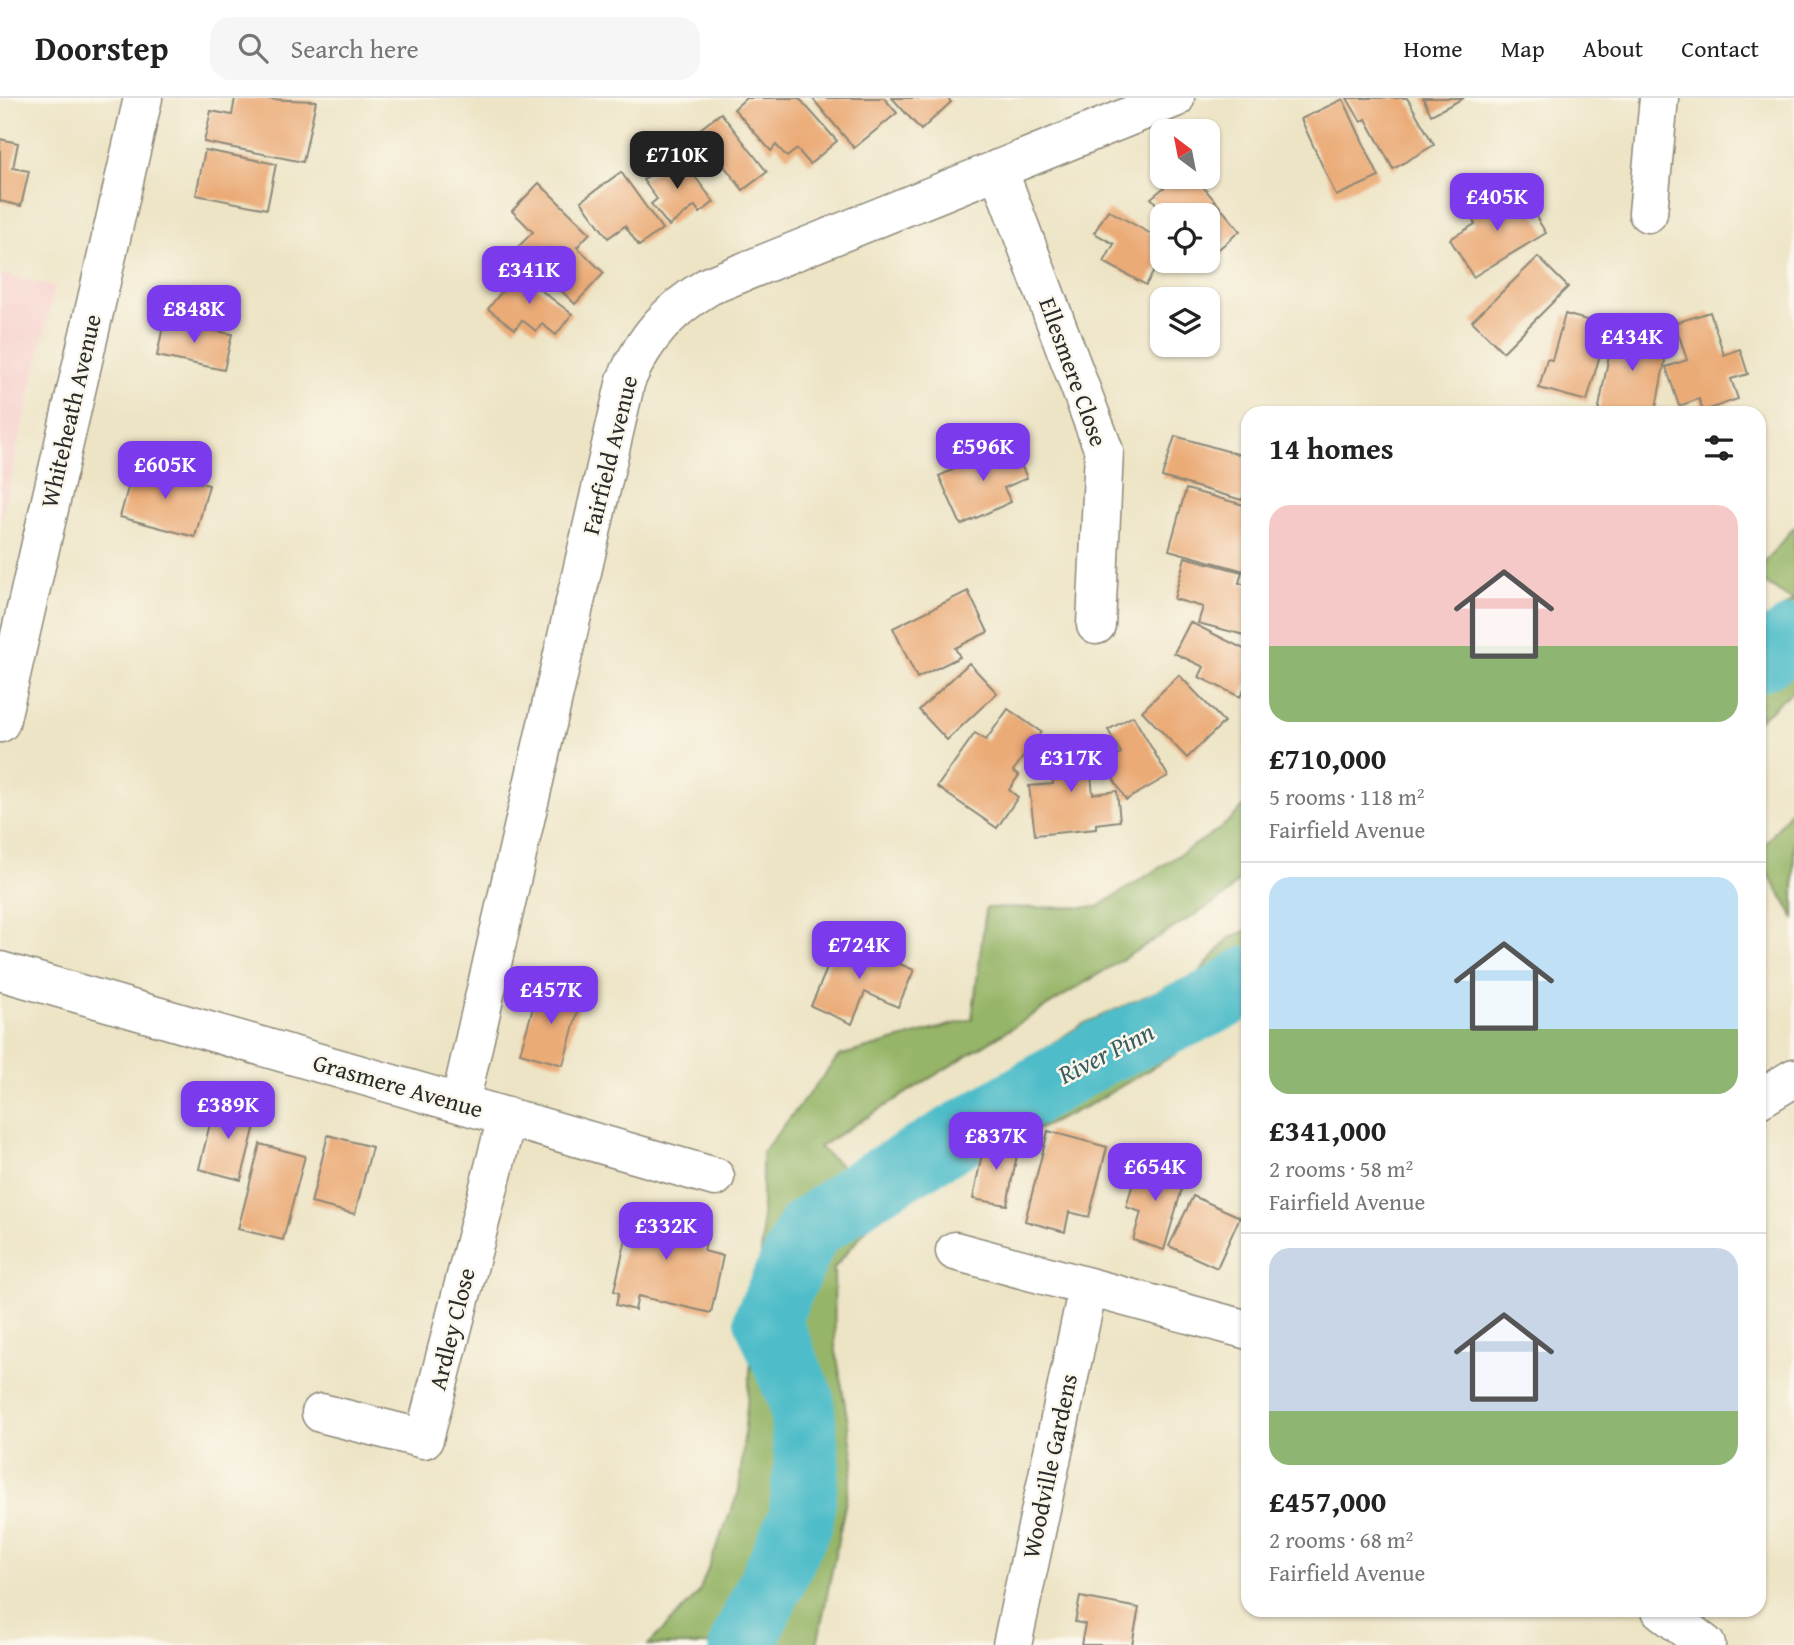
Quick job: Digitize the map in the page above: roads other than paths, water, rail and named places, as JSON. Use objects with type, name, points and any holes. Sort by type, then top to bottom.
[{"type":"street","name":"Whiteheath Avenue","points":[[0,723],[143,98]]},
{"type":"street","name":"Fairfield Avenue","points":[[460,1103],[621,404],[636,357],[666,316],[709,286],[1175,98]]},
{"type":"street","points":[[1648,213],[1659,98]]},
{"type":"street","name":"Ellesmere Close","points":[[998,169],[1104,451],[1096,625]]},
{"type":"street","name":"Grasmere Avenue","points":[[0,971],[715,1177]]},
{"type":"street","points":[[1766,1095],[1794,1078]]},
{"type":"street","name":"Ardley Close","points":[[321,1413],[424,1439],[507,1117]]},
{"type":"street","points":[[955,1251],[1241,1328]]},
{"type":"street","name":"Woodville Gardens","points":[[1012,1645],[1088,1287]]},
{"type":"street","points":[[1670,1617],[1706,1645]]},
{"type":"waterway","name":"River Pinn","points":[[1766,655],[1794,638]]},
{"type":"waterway","name":"River Pinn","points":[[742,1645],[801,1519],[807,1462],[801,1399],[767,1319],[808,1230],[863,1191],[1100,1053],[1222,997],[1241,984]]}]
